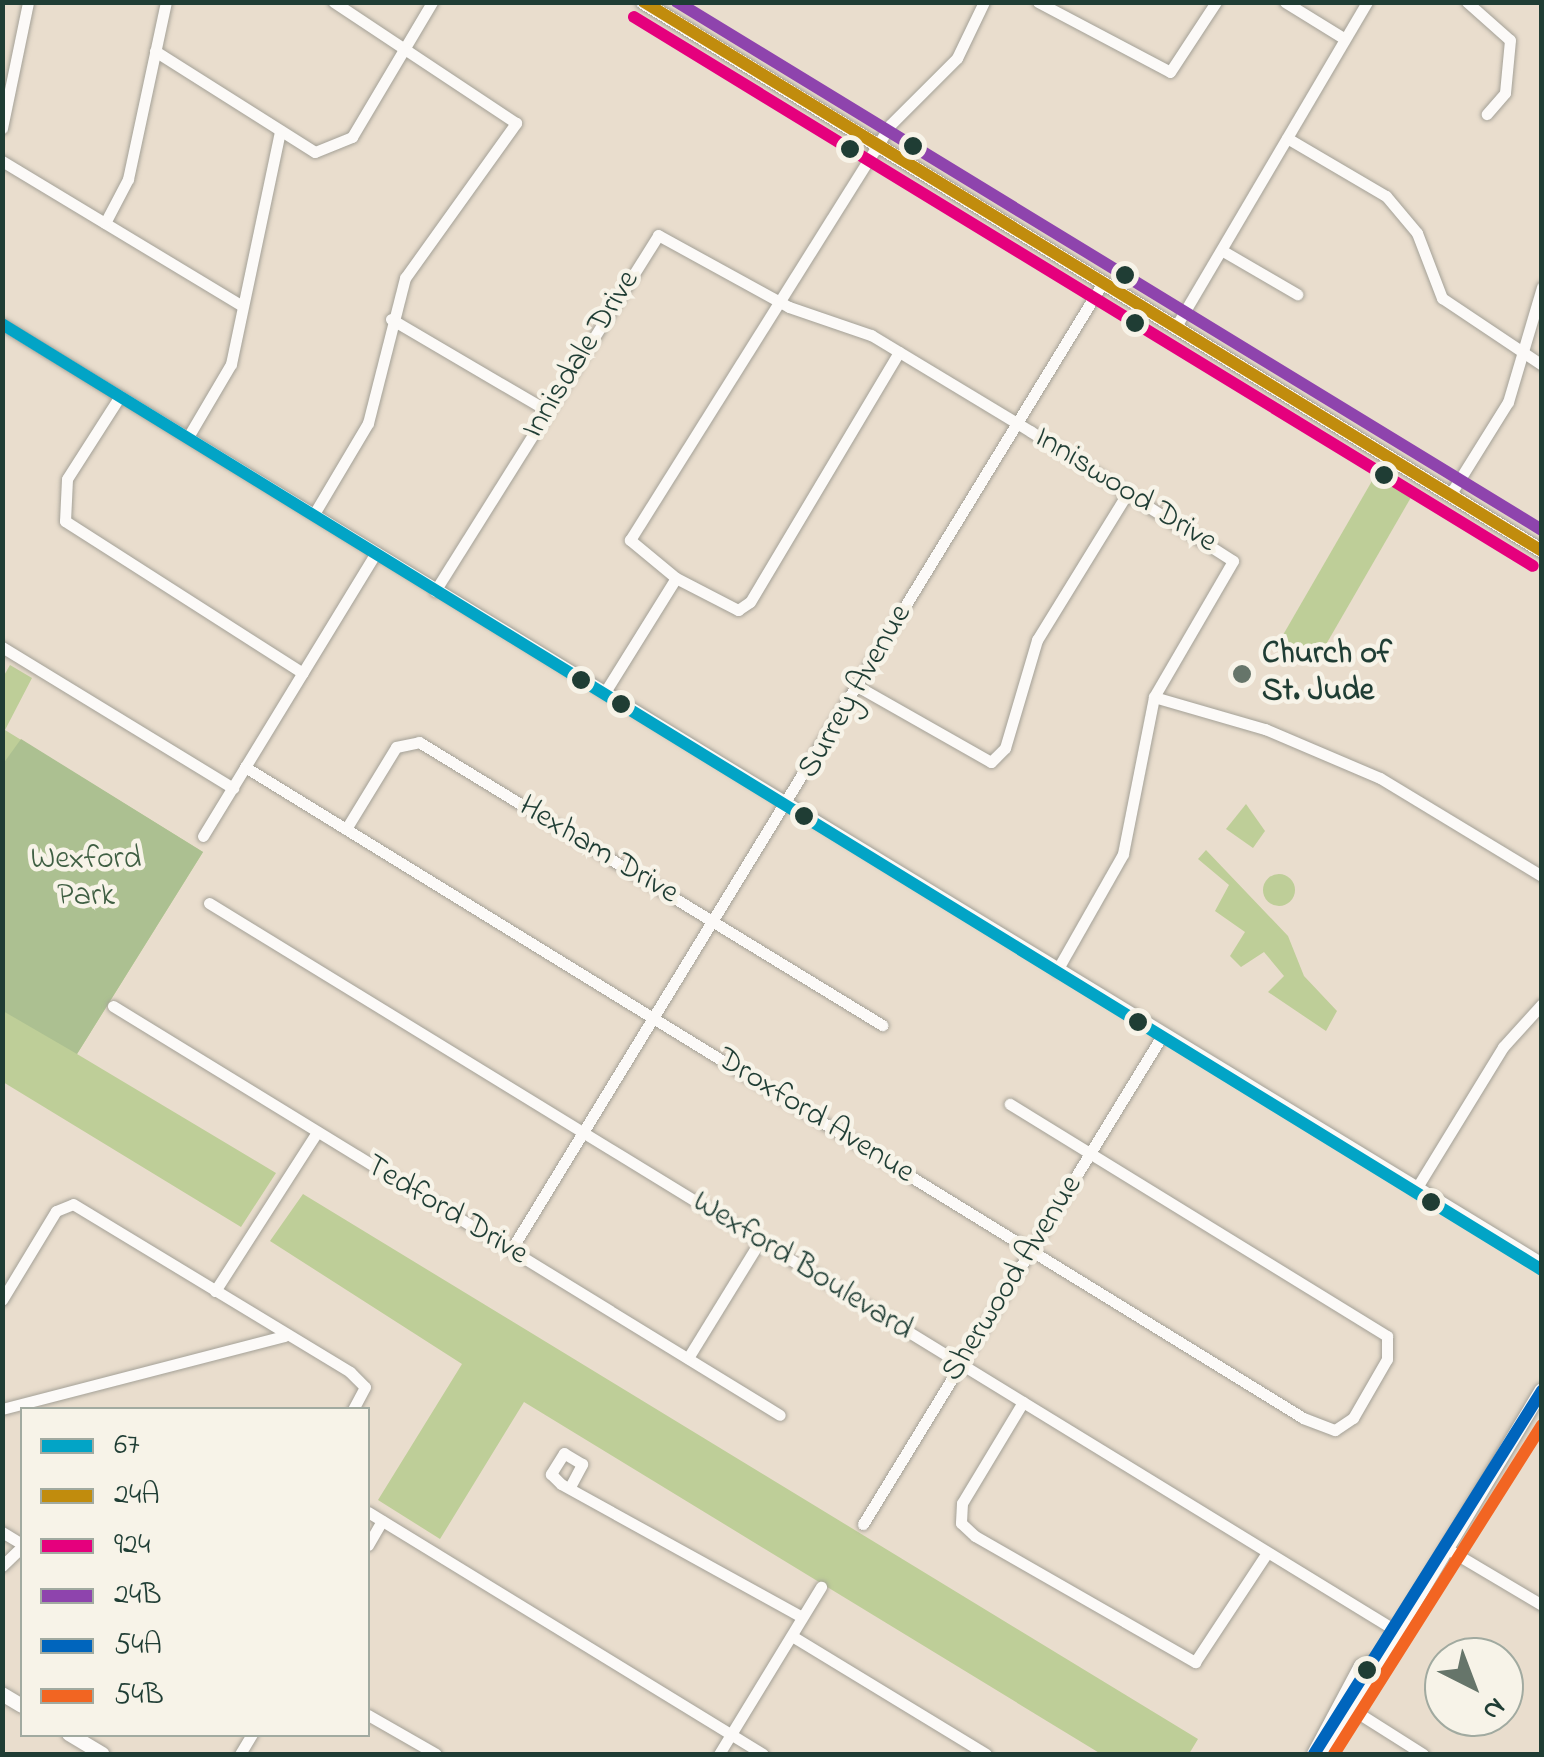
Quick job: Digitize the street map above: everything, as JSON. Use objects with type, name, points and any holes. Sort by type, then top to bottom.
[{"type":"main road","points":[[644,2],[1542,551]]},
{"type":"main road","points":[[1324,1754],[1354,1710],[1395,1630],[1542,1390]]},
{"type":"main road","points":[[1314,1754],[1360,1666],[1378,1660]]},
{"type":"main road","points":[[74,1737],[102,1754]]},
{"type":"street","points":[[2,128],[28,2]]},
{"type":"street","points":[[104,223],[128,180],[166,2]]},
{"type":"street","points":[[314,514],[368,422],[391,319],[405,278],[516,123],[403,53],[334,2]]},
{"type":"street","points":[[155,51],[315,152],[338,148],[403,53],[432,2]]},
{"type":"street","points":[[899,352],[750,602],[738,610],[676,578],[630,540],[776,300],[877,144],[958,58],[984,2]]},
{"type":"street","points":[[1038,2],[1170,72],[1216,2]]},
{"type":"street","points":[[1285,2],[1345,38]]},
{"type":"street","points":[[1175,328],[1367,2]]},
{"type":"street","points":[[1466,2],[1510,40],[1505,93],[1486,114]]},
{"type":"street","points":[[188,437],[231,364],[280,131]]},
{"type":"street","points":[[1287,138],[1386,196],[1416,233],[1442,298],[1542,365]]},
{"type":"street","points":[[2,161],[242,306]]},
{"type":"street","name":"Innisdale Drive","points":[[435,591],[658,235],[776,300]]},
{"type":"street","points":[[1223,251],[1297,294]]},
{"type":"street","name":"Surrey Avenue","points":[[510,1250],[788,804],[1102,284]]},
{"type":"street","points":[[1450,495],[1508,402],[1542,287]]},
{"type":"street","name":"Inniswood Drive","points":[[776,300],[899,352],[1233,561],[1154,697],[1123,854],[1057,970]]},
{"type":"street","points":[[391,319],[548,412]]},
{"type":"street","points":[[2,324],[1540,1265]]},
{"type":"street","points":[[120,396],[67,478],[66,521],[304,673]]},
{"type":"street","points":[[858,686],[991,762],[1004,748],[1037,640],[1128,492]]},
{"type":"street","points":[[203,836],[376,553]]},
{"type":"street","points":[[605,692],[676,578]]},
{"type":"street","points":[[2,647],[233,788]]},
{"type":"street","points":[[1154,697],[1265,729],[1380,778],[1542,876]]},
{"type":"street","name":"Hexham Drive","points":[[346,829],[396,747],[420,742],[882,1024]]},
{"type":"street","name":"Droxford Avenue","points":[[246,767],[1303,1418],[1335,1430],[1372,1384],[1391,1347],[1387,1336],[1090,1153]]},
{"type":"street","name":"Wexford Boulevard","points":[[209,903],[1395,1630]]},
{"type":"street","points":[[1416,1188],[1503,1047],[1542,1004]]},
{"type":"street","name":"Tedford Drive","points":[[112,1006],[780,1415]]},
{"type":"street","name":"Sherwood Avenue","points":[[863,1524],[1163,1034]]},
{"type":"street","points":[[1010,1104],[1090,1153]]},
{"type":"street","points":[[215,1290],[317,1132]]},
{"type":"street","points":[[2,1300],[67,1203],[361,1380],[354,1407]]},
{"type":"street","points":[[688,1358],[760,1241]]},
{"type":"street","points":[[2,1408],[285,1336]]},
{"type":"street","points":[[1023,1402],[962,1503],[961,1523],[975,1536],[1195,1662],[1267,1553]]},
{"type":"street","points":[[572,1485],[658,1545],[802,1616]]},
{"type":"street","points":[[370,1513],[763,1754]]},
{"type":"street","points":[[370,1543],[382,1522]]},
{"type":"street","points":[[2,1566],[20,1548]]},
{"type":"street","points":[[1446,1548],[1542,1605]]},
{"type":"street","points":[[719,1754],[821,1587]]},
{"type":"street","points":[[792,1636],[986,1754]]},
{"type":"street","points":[[1340,1702],[1423,1754]]},
{"type":"street","points":[[370,1716],[436,1754]]},
{"type":"green space","points":[[1376,474],[1412,495],[1315,664],[1278,643]]},
{"type":"green space","name":"Wexford Park","points":[[10,665],[32,678],[5,730],[203,852],[77,1054],[276,1173],[241,1227],[3,1082],[2,679]]},
{"type":"green space","name":"Wexford Park","points":[[21,739],[203,852],[77,1054],[3,1011],[3,764]]},
{"type":"green space","points":[[1246,804],[1265,831],[1253,848],[1226,829]]},
{"type":"green space","points":[[1206,850],[1288,936],[1304,976],[1337,1011],[1326,1031],[1268,992],[1284,976],[1264,952],[1241,967],[1230,956],[1245,932],[1215,911],[1229,885],[1198,859]]},
{"type":"green space","points":[[1279,874],[1291,878],[1295,890],[1291,902],[1279,906],[1267,902],[1263,890],[1267,878]]},
{"type":"green space","points":[[303,1194],[1198,1739],[1189,1754],[1101,1754],[524,1402],[440,1539],[378,1500],[462,1364],[270,1241]]},
{"type":"transit line","name":"24A","points":[[644,2],[1542,551]]},
{"type":"transit line","name":"24B","points":[[677,2],[1542,530]]},
{"type":"transit line","name":"924","points":[[634,17],[1533,566]]},
{"type":"transit line","name":"67","points":[[2,324],[1542,1270]]},
{"type":"transit line","name":"54A","points":[[1314,1754],[1542,1391]]},
{"type":"transit line","name":"54B","points":[[1334,1754],[1542,1425]]},
{"type":"place","name":"Church of St. Jude","points":[[1242,674]]}]
